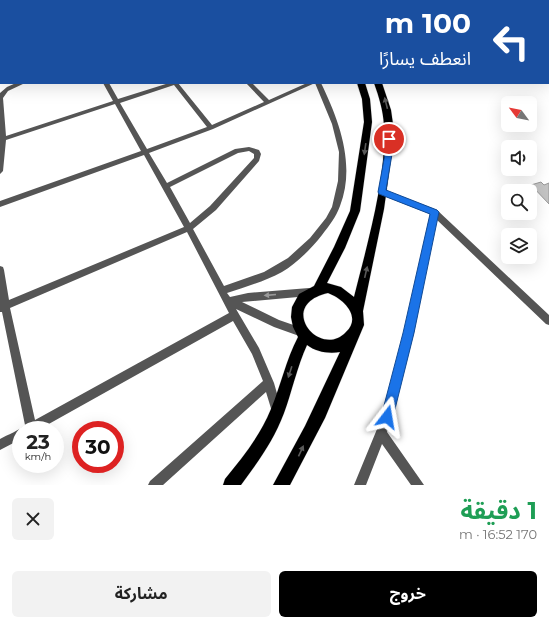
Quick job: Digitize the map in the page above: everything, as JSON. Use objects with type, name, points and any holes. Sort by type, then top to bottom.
[{"type":"highway","points":[[352,338],[344,344],[334,347],[323,346],[313,342],[303,334],[298,323],[297,314],[298,305],[314,290],[339,248],[355,211],[368,122],[366,99],[361,84]]},
{"type":"highway","points":[[357,311],[377,222],[388,154],[389,123],[387,108],[378,84]]},
{"type":"highway","points":[[281,485],[298,458],[357,330],[359,320],[353,302],[346,295],[337,290],[328,288],[314,290]]},
{"type":"highway","points":[[231,485],[259,448],[277,412],[303,334]]},
{"type":"street","points":[[0,171],[3,139],[0,98],[2,93],[19,84]]},
{"type":"street","points":[[107,84],[166,186],[256,351],[270,382],[277,412]]},
{"type":"street","points":[[3,139],[172,84]]},
{"type":"street","points":[[176,84],[211,128]]},
{"type":"street","points":[[250,84],[268,102]]},
{"type":"street","points":[[0,204],[211,128],[310,84]]},
{"type":"street","points":[[222,291],[273,272],[284,265],[300,253],[335,210],[341,189],[344,166],[340,138],[329,104],[319,84]]},
{"type":"street","points":[[3,307],[189,228],[213,208],[256,159],[258,152],[249,148],[237,151],[166,186]]},
{"type":"street","points":[[382,192],[434,212],[549,321]]},
{"type":"street","points":[[360,485],[387,417],[409,333],[434,212]]},
{"type":"street","points":[[0,270],[3,307],[27,421]]},
{"type":"street","points":[[228,301],[248,297],[314,290]]},
{"type":"street","points":[[228,301],[277,324],[303,334]]},
{"type":"street","points":[[43,421],[235,315]]},
{"type":"street","points":[[154,485],[270,382]]},
{"type":"street","points":[[381,433],[418,485]]},
{"type":"street","points":[[0,444],[12,438]]},
{"type":"building","points":[[541,182],[544,185],[549,183],[549,204],[537,191],[537,184],[534,184]]},
{"type":"route","points":[[387,417],[409,333],[434,212],[382,192],[389,139]]}]
